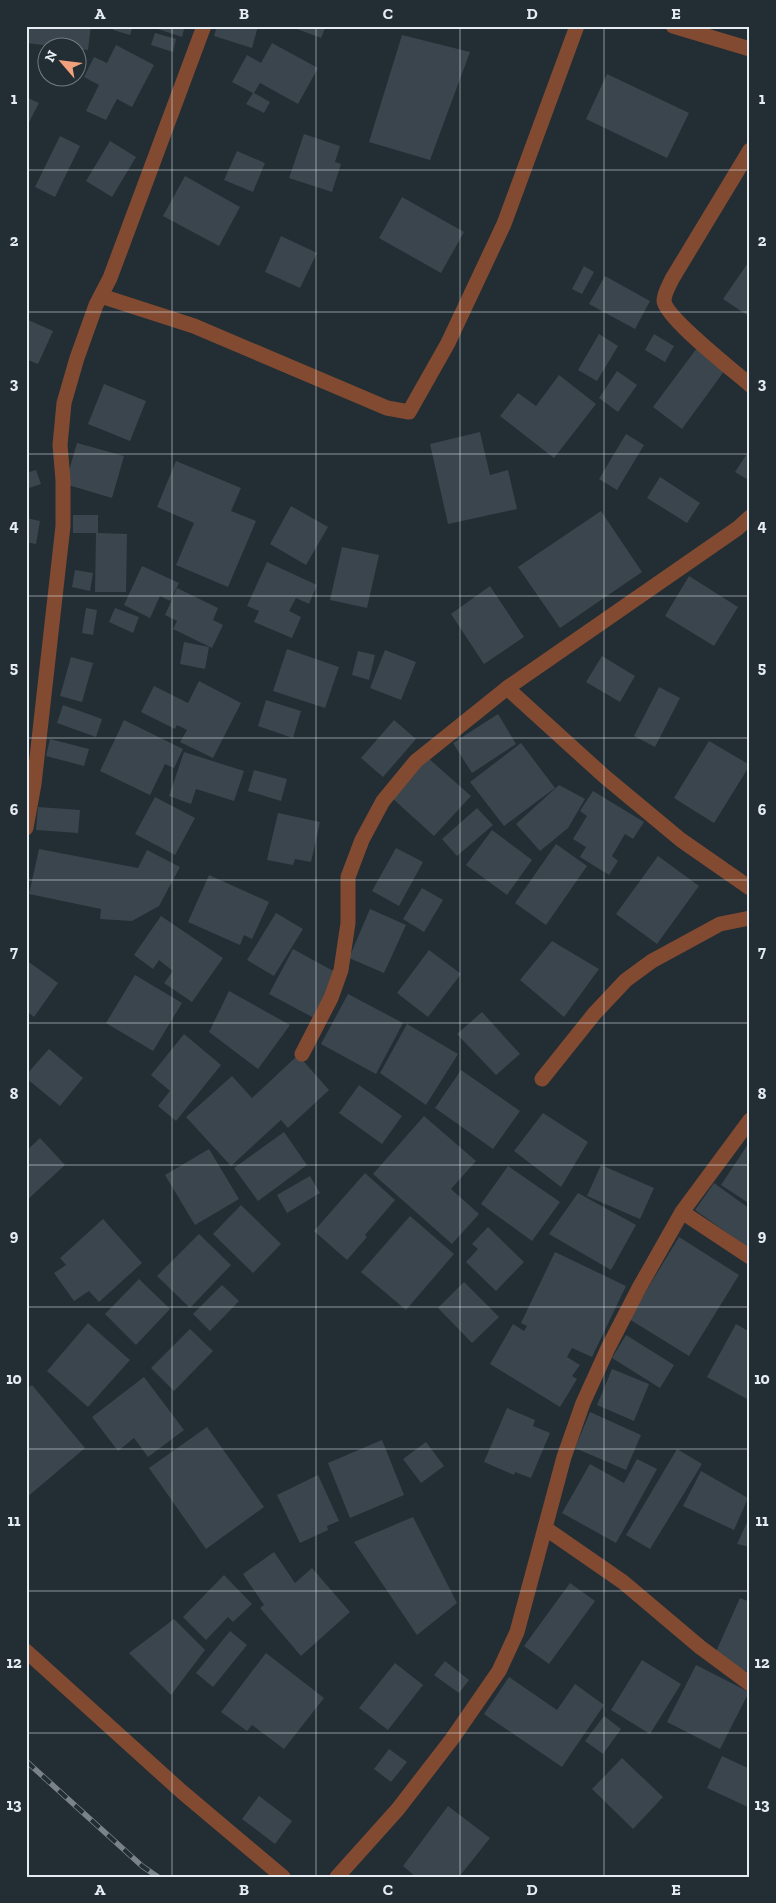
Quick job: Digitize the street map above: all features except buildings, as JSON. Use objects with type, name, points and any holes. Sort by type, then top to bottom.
[{"type":"street","points":[[26,828],[35,775],[63,526],[63,480],[60,446],[64,403],[77,358],[96,306],[110,278],[204,26]]},
{"type":"street","points":[[101,296],[194,326],[387,408],[409,412],[448,343],[504,224],[577,26]]},
{"type":"street","points":[[673,26],[750,49]]},
{"type":"street","points":[[750,150],[672,280],[666,292],[664,302],[668,310],[689,332],[750,385]]},
{"type":"street","points":[[302,1054],[330,998],[341,970],[348,923],[348,877],[362,840],[383,801],[416,762],[507,688],[744,531],[750,517]]},
{"type":"street","points":[[507,688],[604,776],[680,840],[750,888]]},
{"type":"street","points":[[542,1079],[594,1014],[626,980],[652,961],[720,924],[750,918]]},
{"type":"street","points":[[337,1877],[398,1809],[452,1739],[499,1671],[517,1632],[564,1457],[583,1403],[608,1348],[682,1212],[750,1120]]},
{"type":"street","points":[[682,1212],[750,1257]]},
{"type":"street","points":[[545,1528],[623,1582],[700,1646],[750,1684]]},
{"type":"street","points":[[26,1651],[181,1791],[283,1877]]},
{"type":"railway","points":[[26,1761],[142,1866],[158,1877]]}]
